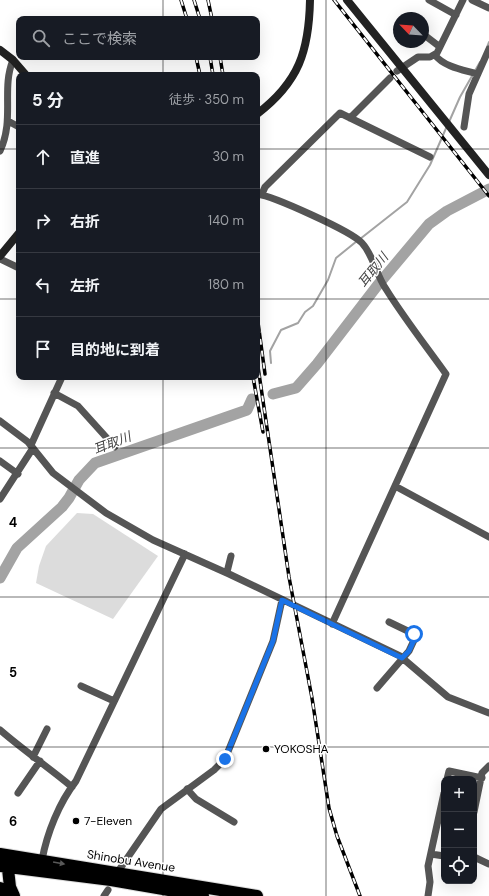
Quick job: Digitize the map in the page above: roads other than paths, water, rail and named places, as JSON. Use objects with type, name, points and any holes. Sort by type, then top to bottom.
[{"type":"highway","name":"Shinobu Avenue","points":[[3,854],[117,873],[203,896]]},
{"type":"highway","points":[[3,854],[3,867],[14,896]]},
{"type":"highway","name":"Shinobu Avenue","points":[[3,867],[111,880],[182,891],[257,896]]},
{"type":"highway","points":[[0,888],[3,896]]},
{"type":"street","points":[[260,111],[282,91],[303,56],[308,38],[310,0]]},
{"type":"street","points":[[347,0],[399,69],[489,175]]},
{"type":"street","points":[[429,0],[456,15]]},
{"type":"street","points":[[399,69],[418,57],[430,57],[435,55],[463,0]]},
{"type":"street","points":[[472,0],[489,8]]},
{"type":"street","points":[[429,39],[440,47]]},
{"type":"street","points":[[464,127],[475,73],[489,49]]},
{"type":"street","points":[[0,50],[13,60],[23,72]]},
{"type":"street","points":[[435,55],[438,59],[459,69],[475,73]]},
{"type":"street","points":[[0,151],[6,138],[8,121],[8,78],[13,60]]},
{"type":"street","points":[[350,118],[390,78]]},
{"type":"street","points":[[332,624],[446,374],[385,288],[368,251],[356,237],[310,214],[260,194],[265,187],[340,113],[430,157]]},
{"type":"street","points":[[8,121],[16,125]]},
{"type":"street","points":[[0,256],[16,237]]},
{"type":"street","points":[[0,259],[16,267]]},
{"type":"street","points":[[0,499],[18,474],[32,447],[60,380]]},
{"type":"street","points":[[54,393],[78,406],[115,447]]},
{"type":"street","points":[[0,421],[32,447],[53,473],[106,513],[153,540],[228,573],[402,658],[448,697],[489,713]]},
{"type":"street","points":[[0,461],[18,474]]},
{"type":"street","points":[[395,486],[489,537]]},
{"type":"street","points":[[42,860],[45,842],[184,554]]},
{"type":"street","points":[[228,573],[231,556]]},
{"type":"street","points":[[117,873],[161,809],[186,789],[214,770],[225,759],[273,641],[282,600]]},
{"type":"street","points":[[377,688],[409,651],[415,638],[414,634],[389,622]]},
{"type":"street","points":[[81,686],[114,701]]},
{"type":"street","points":[[18,793],[36,760],[47,729]]},
{"type":"street","points":[[0,730],[72,787]]},
{"type":"street","points":[[477,799],[482,773],[489,766]]},
{"type":"street","points":[[448,776],[449,771],[473,776]]},
{"type":"street","points":[[477,777],[482,778]]},
{"type":"street","points":[[186,789],[196,799],[234,822]]},
{"type":"street","points":[[428,896],[430,882],[428,869],[430,854],[441,806]]},
{"type":"street","points":[[430,854],[441,856]]},
{"type":"street","points":[[477,858],[489,864]]},
{"type":"waterway","points":[[487,47],[489,42]]},
{"type":"waterway","points":[[449,122],[460,97],[480,62]]},
{"type":"waterway","points":[[360,239],[407,202],[430,165],[447,126]]},
{"type":"waterway","name":"耳取川","points":[[273,394],[296,388],[317,364],[377,286],[429,224],[447,211],[489,189]]},
{"type":"waterway","points":[[271,363],[270,351],[281,330],[298,323],[305,312],[313,306],[328,280],[336,258],[357,241]]},
{"type":"waterway","name":"耳取川","points":[[0,578],[17,548],[62,507],[79,480],[95,463],[247,410],[252,399]]},
{"type":"railway","points":[[181,0],[186,16]]},
{"type":"railway","points":[[194,0],[199,16]]},
{"type":"railway","points":[[208,0],[211,16]]},
{"type":"railway","points":[[334,0],[489,196]]},
{"type":"railway","points":[[197,60],[199,72]]},
{"type":"railway","points":[[210,60],[212,72]]},
{"type":"railway","points":[[220,60],[222,72]]},
{"type":"railway","points":[[260,337],[265,374]]},
{"type":"railway","points":[[254,380],[263,432]]},
{"type":"railway","points":[[260,380],[289,577],[312,698],[329,808],[337,836],[360,896]]},
{"type":"place","name":"YOKOSHA","points":[[266,749]]},
{"type":"place","name":"7-Eleven","points":[[76,821]]}]
